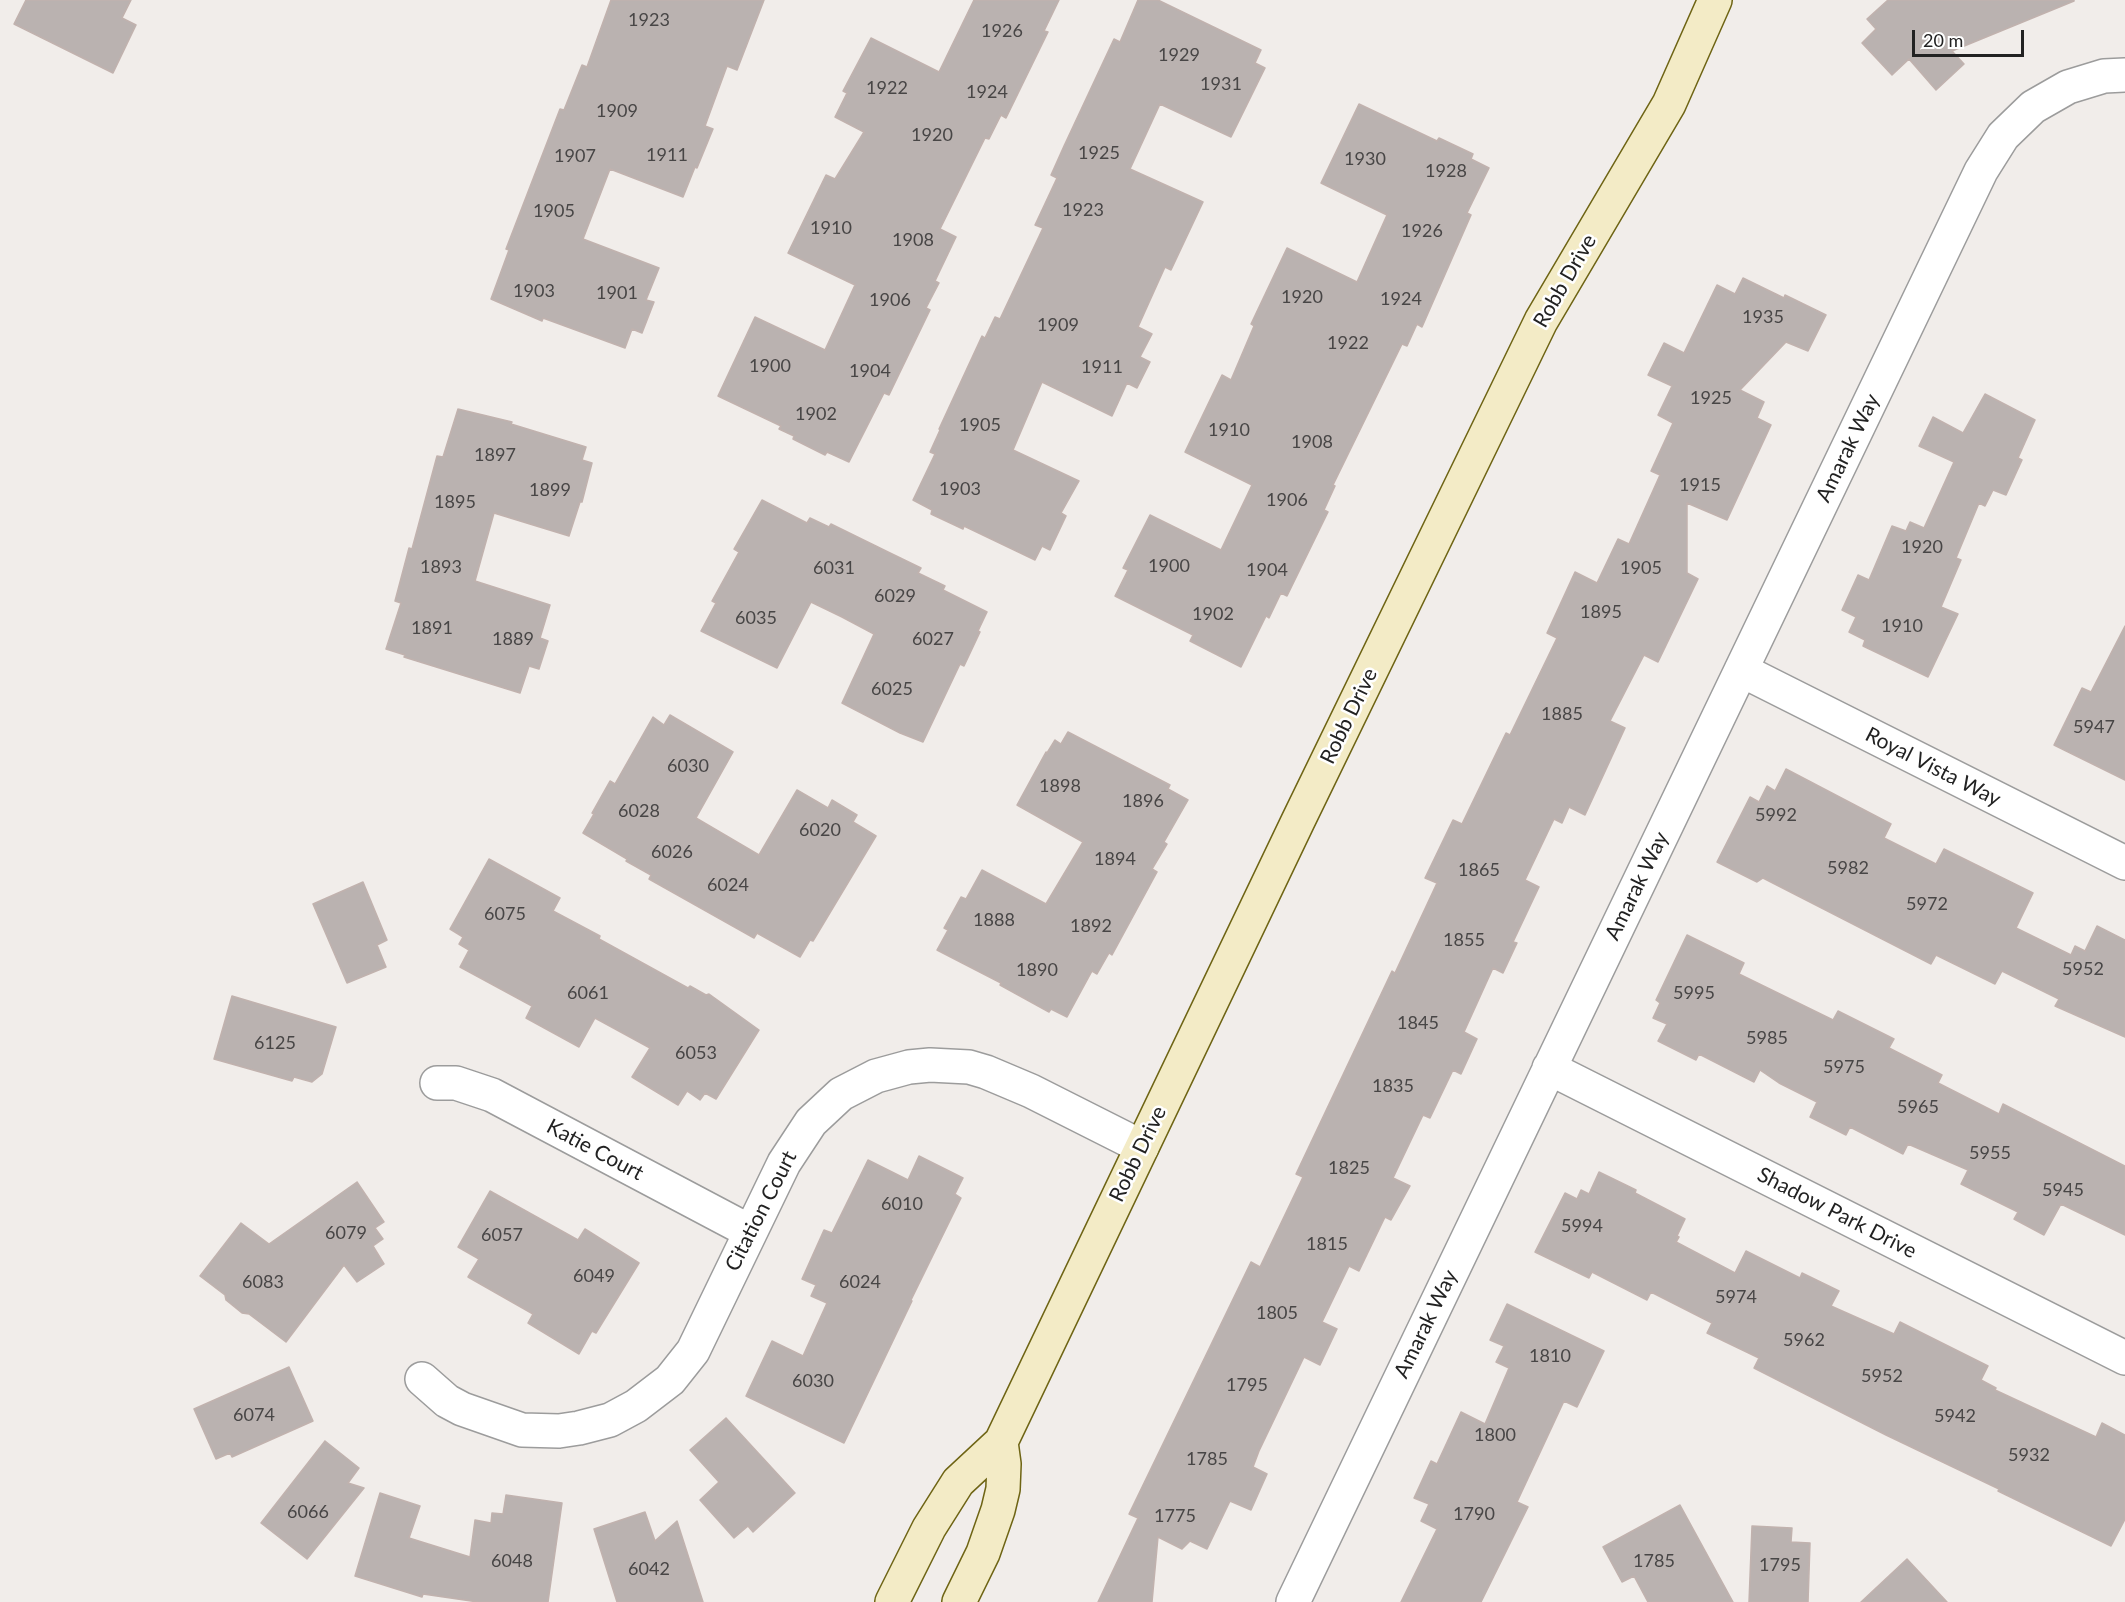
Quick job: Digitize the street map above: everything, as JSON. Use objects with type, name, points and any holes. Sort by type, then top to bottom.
[{"type":"main road","name":"Robb Drive","points":[[892,1602],[929,1528],[958,1482],[984,1455],[1001,1442],[1541,321],[1669,104],[1715,0]]},
{"type":"main road","points":[[959,1602],[983,1552],[998,1510],[1003,1489],[1004,1464],[1001,1442]]},
{"type":"street","name":"Amarak Way","points":[[1293,1602],[1981,171],[2003,136],[2033,107],[2068,87],[2104,76],[2125,75]]},
{"type":"street","name":"Royal Vista Way","points":[[1741,670],[2125,863]]},
{"type":"street","name":"Citation Court","points":[[422,1379],[447,1401],[462,1409],[516,1428],[559,1431],[610,1420],[636,1407],[657,1392],[693,1351],[749,1231],[792,1149],[811,1122],[841,1094],[876,1077],[909,1068],[950,1065],[986,1071],[1031,1091],[1142,1148]]},
{"type":"street","name":"Shadow Park Drive","points":[[1549,1068],[2125,1358]]},
{"type":"street","name":"Katie Court","points":[[436,1083],[456,1083],[492,1095],[749,1231]]},
{"type":"building","points":[[26,0],[131,0],[122,18],[136,25],[113,73],[14,24]]},
{"type":"building","points":[[611,0],[764,0],[737,70],[727,66],[705,126],[713,129],[683,197],[610,169],[583,239],[659,268],[646,300],[654,302],[642,333],[632,329],[625,348],[543,318],[542,321],[491,299],[509,250],[506,249],[560,109],[564,110],[582,65],[587,67]]},
{"type":"building","points":[[974,0],[1059,0],[1044,31],[1048,32],[1006,118],[1001,115],[989,139],[985,138],[940,229],[956,237],[935,281],[939,283],[926,308],[930,310],[889,395],[884,393],[849,462],[827,452],[825,455],[793,439],[794,436],[779,429],[781,426],[718,396],[755,317],[825,350],[855,285],[788,253],[826,175],[835,179],[864,132],[835,117],[847,93],[843,91],[871,38],[939,72]]},
{"type":"building","points":[[1138,0],[1158,0],[1261,50],[1255,63],[1265,68],[1231,137],[1160,104],[1130,169],[1203,202],[1171,270],[1165,267],[1138,327],[1152,334],[1140,357],[1150,362],[1137,388],[1127,383],[1112,416],[1042,382],[1013,450],[1079,481],[1061,513],[1066,516],[1050,550],[1042,546],[1035,560],[964,526],[963,529],[931,514],[932,510],[913,500],[935,454],[930,452],[939,429],[982,336],[985,338],[995,317],[1000,319],[1043,228],[1035,225],[1057,178],[1051,175],[1064,146],[1114,39],[1120,42]]},
{"type":"building","points":[[1888,0],[2074,1],[1952,51],[1964,64],[1936,90],[1909,59],[1892,75],[1862,43],[1876,29],[1867,19]]},
{"type":"building","points":[[1359,104],[1437,141],[1439,138],[1473,154],[1471,159],[1489,168],[1467,213],[1471,215],[1422,327],[1417,324],[1407,346],[1402,344],[1333,485],[1335,486],[1324,510],[1328,512],[1287,596],[1281,593],[1269,618],[1266,616],[1241,667],[1190,641],[1193,635],[1115,596],[1128,570],[1123,568],[1150,515],[1221,550],[1252,485],[1185,452],[1222,375],[1231,380],[1254,326],[1251,324],[1287,248],[1357,282],[1387,215],[1321,183]]},
{"type":"building","points":[[1743,278],[1826,315],[1808,351],[1786,342],[1740,390],[1764,402],[1757,418],[1771,425],[1727,520],[1687,503],[1687,573],[1698,579],[1658,662],[1644,655],[1610,721],[1625,728],[1585,815],[1569,807],[1562,823],[1554,819],[1525,880],[1539,887],[1513,942],[1517,943],[1503,973],[1493,968],[1464,1032],[1477,1039],[1461,1074],[1453,1070],[1430,1118],[1423,1115],[1393,1178],[1410,1186],[1391,1220],[1385,1217],[1359,1271],[1349,1266],[1322,1322],[1337,1329],[1320,1365],[1304,1357],[1253,1467],[1267,1474],[1251,1510],[1230,1501],[1207,1549],[1190,1541],[1182,1549],[1158,1537],[1152,1602],[1098,1602],[1138,1518],[1129,1514],[1251,1262],[1260,1267],[1303,1177],[1296,1174],[1392,971],[1395,973],[1437,883],[1425,878],[1453,820],[1462,824],[1506,733],[1510,735],[1557,638],[1547,633],[1575,572],[1597,583],[1618,539],[1629,544],[1660,475],[1651,471],[1673,423],[1658,415],[1672,386],[1648,375],[1664,343],[1684,353],[1717,285],[1735,294]]},
{"type":"building","points":[[1985,394],[2035,420],[2018,458],[2022,460],[2006,495],[1993,490],[1985,506],[1979,503],[1956,558],[1961,560],[1941,607],[1958,614],[1928,677],[1863,646],[1865,640],[1849,632],[1856,617],[1842,610],[1858,575],[1869,580],[1892,526],[1906,531],[1910,522],[1924,528],[1954,462],[1919,446],[1933,417],[1963,433]]},
{"type":"building","points":[[458,409],[512,422],[511,424],[586,447],[582,460],[592,463],[582,502],[580,502],[569,536],[494,513],[475,581],[550,605],[540,638],[548,641],[539,669],[529,666],[520,693],[404,657],[405,655],[386,649],[401,603],[395,601],[409,548],[412,549],[437,456],[443,457]]},
{"type":"building","points":[[762,500],[807,523],[810,518],[829,527],[831,524],[921,568],[918,573],[945,586],[943,590],[987,612],[964,666],[960,664],[923,742],[900,733],[842,703],[874,634],[842,617],[811,602],[777,668],[701,631],[716,603],[712,601],[739,552],[734,549]]},
{"type":"building","points":[[2125,626],[2125,780],[2054,745],[2082,688],[2091,692]]},
{"type":"building","points":[[670,715],[733,752],[696,818],[759,855],[797,790],[828,808],[832,800],[857,815],[853,822],[876,836],[813,941],[810,940],[800,957],[757,933],[754,938],[649,879],[651,875],[583,833],[610,781],[615,784],[653,717],[664,725]]},
{"type":"building","points":[[1068,732],[1170,785],[1168,789],[1188,800],[1164,842],[1167,844],[1152,869],[1157,872],[1112,955],[1109,953],[1097,974],[1092,971],[1067,1017],[1051,1009],[1049,1012],[1000,985],[1001,983],[937,950],[948,930],[944,928],[961,897],[966,899],[982,870],[1046,904],[1083,842],[1017,805],[1046,752],[1055,740],[1061,744]]},
{"type":"building","points":[[1786,769],[1891,824],[1884,838],[1936,864],[1944,849],[2033,893],[2016,928],[2071,955],[2075,946],[2085,951],[2097,926],[2125,940],[2125,1037],[2055,1006],[2059,999],[2002,971],[1995,984],[1936,955],[1931,964],[1763,878],[1757,882],[1717,862],[1750,797],[1759,802],[1767,786],[1775,791]]},
{"type":"building","points":[[489,859],[560,898],[553,911],[688,988],[690,986],[706,995],[709,994],[759,1030],[716,1099],[705,1093],[700,1100],[687,1091],[678,1105],[632,1077],[650,1048],[595,1018],[579,1047],[526,1018],[532,1006],[460,967],[469,950],[459,944],[463,937],[450,929]]},
{"type":"building","points":[[363,882],[387,940],[377,945],[386,967],[347,983],[313,904]]},
{"type":"building","points":[[1687,935],[1744,963],[1739,974],[1833,1020],[1838,1011],[1894,1039],[1889,1048],[1942,1075],[1938,1083],[1999,1114],[2003,1104],[2125,1166],[2125,1235],[2061,1204],[2044,1235],[2014,1219],[2018,1212],[1961,1184],[1968,1170],[1908,1144],[1903,1154],[1850,1127],[1846,1135],[1810,1117],[1817,1102],[1779,1083],[1760,1070],[1754,1082],[1699,1054],[1696,1060],[1658,1041],[1667,1024],[1653,1018],[1660,1003],[1656,1000]]},
{"type":"building","points":[[232,996],[336,1027],[322,1074],[312,1082],[294,1077],[292,1081],[214,1059]]},
{"type":"building","points":[[919,1156],[963,1178],[955,1194],[961,1198],[844,1443],[746,1396],[772,1341],[803,1356],[827,1303],[811,1296],[816,1285],[802,1279],[824,1230],[832,1233],[868,1160],[908,1180]]},
{"type":"building","points":[[1599,1172],[1636,1190],[1635,1193],[1685,1219],[1676,1242],[1735,1273],[1746,1251],[1800,1278],[1802,1273],[1839,1291],[1831,1306],[1894,1334],[1900,1322],[1988,1366],[1981,1380],[1996,1388],[1995,1390],[2096,1437],[2102,1423],[2125,1435],[2125,1519],[2111,1546],[1754,1368],[1759,1358],[1707,1333],[1712,1323],[1651,1292],[1647,1300],[1592,1272],[1589,1278],[1535,1252],[1565,1193],[1577,1199],[1581,1190],[1589,1194]]},
{"type":"building","points":[[357,1182],[384,1222],[375,1228],[383,1239],[373,1246],[384,1264],[357,1282],[344,1265],[286,1342],[249,1314],[242,1313],[226,1300],[225,1295],[200,1276],[241,1223],[269,1244]]},
{"type":"building","points":[[490,1191],[578,1240],[585,1229],[639,1263],[596,1333],[592,1331],[579,1354],[528,1323],[533,1314],[468,1277],[479,1259],[458,1247]]},
{"type":"building","points":[[1507,1304],[1604,1351],[1577,1407],[1564,1401],[1517,1502],[1528,1507],[1481,1602],[1401,1602],[1437,1529],[1421,1521],[1429,1504],[1414,1498],[1431,1461],[1437,1464],[1461,1412],[1485,1424],[1509,1368],[1496,1362],[1504,1346],[1490,1340]]},
{"type":"building","points":[[289,1367],[313,1421],[232,1457],[230,1453],[216,1459],[194,1409]]},
{"type":"building","points":[[726,1418],[795,1493],[753,1532],[748,1526],[734,1538],[700,1500],[719,1482],[690,1450]]},
{"type":"building","points":[[325,1441],[359,1468],[348,1483],[364,1488],[307,1559],[261,1523]]},
{"type":"building","points":[[380,1493],[420,1506],[409,1538],[470,1557],[475,1520],[491,1523],[492,1513],[503,1514],[506,1495],[562,1503],[548,1602],[478,1602],[423,1594],[422,1597],[355,1576]]},
{"type":"building","points":[[1680,1505],[1733,1602],[1648,1602],[1634,1576],[1622,1582],[1603,1547]]},
{"type":"building","points":[[645,1512],[655,1541],[677,1521],[703,1602],[617,1602],[594,1529]]},
{"type":"building","points":[[1752,1526],[1792,1528],[1791,1542],[1810,1543],[1808,1602],[1749,1602]]},
{"type":"building","points":[[1907,1559],[1947,1602],[1861,1602]]}]
